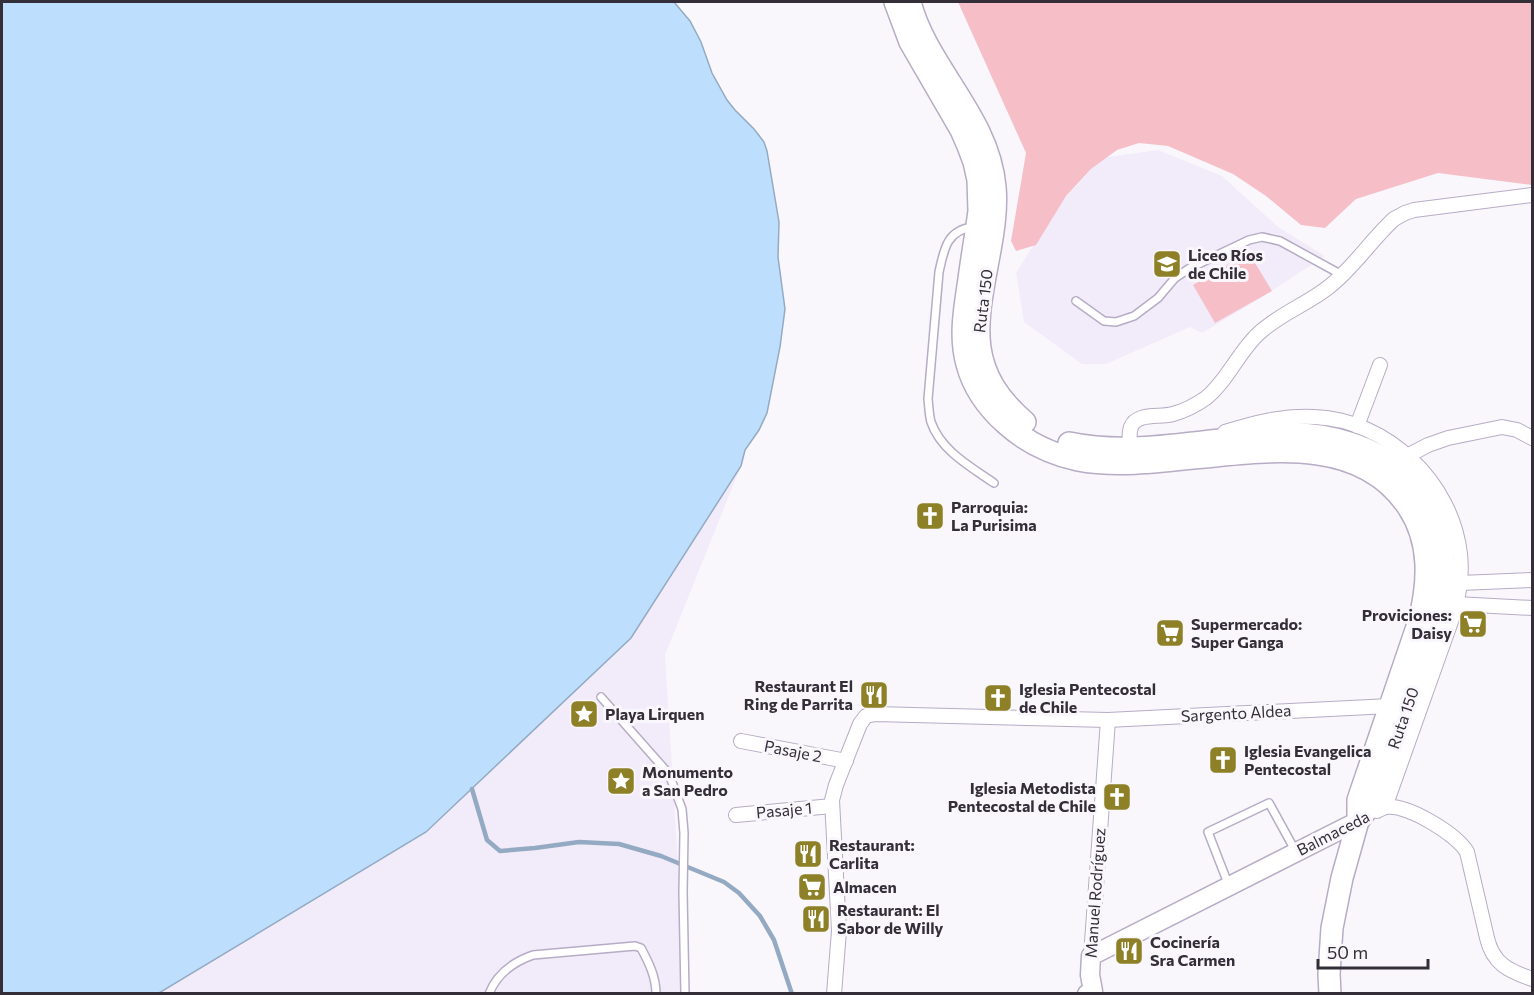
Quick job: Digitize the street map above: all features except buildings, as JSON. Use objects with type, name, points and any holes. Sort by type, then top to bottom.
[{"type":"main road","name":"Ruta 150","points":[[895,2],[910,42],[961,130],[974,162],[979,211],[964,307],[963,339],[967,366],[976,387],[1001,420],[1035,445],[1049,451],[1078,460],[1112,463],[1131,456],[1197,442],[1290,434],[1324,437],[1359,446],[1382,458],[1400,472],[1419,494],[1437,529],[1443,552],[1441,604],[1376,796],[1358,821]]},
{"type":"main road","name":"Ruta 150","points":[[910,2],[926,40],[981,134],[992,168],[995,186],[995,217],[980,302],[978,332],[981,355],[989,378],[1008,406],[1026,423],[1054,438],[1131,456],[1310,452],[1338,457],[1367,469],[1387,483],[1404,501],[1417,523],[1424,547],[1427,571],[1426,588],[1419,621],[1359,794],[1358,821]]},
{"type":"main road","points":[[1330,993],[1330,953],[1335,912],[1341,878],[1358,821]]},
{"type":"street","points":[[1131,456],[1131,428],[1137,420],[1179,412],[1205,398],[1221,382],[1257,335],[1326,289],[1394,219],[1406,213],[1430,207],[1533,195]]},
{"type":"street","points":[[1357,426],[1380,365]]},
{"type":"street","points":[[1197,442],[1247,425],[1290,418],[1326,418],[1357,426],[1382,438],[1407,456],[1430,480],[1444,503],[1459,549],[1461,569],[1456,604],[1385,807]]},
{"type":"street","points":[[1407,456],[1448,438],[1502,428],[1517,430],[1533,438]]},
{"type":"street","points":[[1460,583],[1533,580]]},
{"type":"street","points":[[1456,604],[1533,608]]},
{"type":"street","name":"Sargento Aldea","points":[[846,761],[860,724],[866,716],[875,714],[1108,720],[1390,706]]},
{"type":"street","name":"Manuel Rodríguez","points":[[1091,993],[1091,956],[1108,720]]},
{"type":"street","name":"Pasaje 2","points":[[741,741],[846,761]]},
{"type":"street","points":[[834,993],[839,931],[832,806],[833,795],[846,761]]},
{"type":"street","name":"Pasaje 1","points":[[736,815],[832,806]]},
{"type":"street","name":"Balmaceda","points":[[1091,956],[1385,807],[1406,811],[1429,820],[1463,846],[1469,860],[1486,938],[1491,951],[1506,968],[1533,979]]},
{"type":"lane","points":[[977,227],[963,228],[952,235],[943,253],[939,272],[928,399],[930,420],[936,435],[954,455],[994,483]]},
{"type":"lane","points":[[1076,302],[1104,321],[1116,322],[1134,316],[1158,298],[1175,278],[1190,268],[1249,240],[1262,237],[1280,242],[1342,275]]},
{"type":"lane","points":[[601,697],[669,774],[682,809],[686,993]]},
{"type":"lane","points":[[1229,886],[1208,832],[1269,803],[1296,852]]},
{"type":"lane","points":[[489,993],[494,982],[508,968],[519,960],[533,955],[635,946],[642,948],[651,968],[656,982],[656,993]]},
{"type":"shaded area","points":[[958,2],[1532,2],[1532,185],[1438,173],[1356,199],[1325,228],[1301,225],[1266,196],[1233,174],[1168,146],[1139,143],[1117,150],[1091,169],[1066,196],[1036,245],[1016,251],[1011,241],[1026,153]]},
{"type":"shaded area","name":"Liceo Ríos de Chile","points":[[1158,150],[1222,176],[1278,227],[1325,256],[1202,333],[1190,327],[1106,364],[1082,364],[1024,322],[1016,273],[1060,203],[1102,158]]},
{"type":"shaded area","points":[[1249,253],[1272,291],[1215,323],[1193,285]]},
{"type":"shaded area","points":[[741,466],[665,655],[686,993],[159,994],[426,832],[631,638]]},
{"type":"water","points":[[2,2],[674,2],[690,21],[701,42],[712,73],[727,100],[764,142],[779,222],[778,257],[785,309],[767,413],[759,430],[745,450],[741,466],[631,638],[426,832],[159,993],[2,993]]},
{"type":"waterway","points":[[472,789],[487,840],[500,851],[579,842],[619,844],[661,856],[724,882],[739,893],[760,916],[774,940],[792,994]]},
{"type":"place","name":"Liceo Ríos de Chile","points":[[1167,264]]},
{"type":"place","name":"Parroquia: La Purisima","points":[[930,516]]},
{"type":"place","name":"Proviciones: Daisy","points":[[1473,624]]},
{"type":"place","name":"Supermercado: Super Ganga","points":[[1170,633]]},
{"type":"place","name":"Restaurant El Ring de Parrita","points":[[874,695]]},
{"type":"place","name":"Iglesia Pentecostal de Chile","points":[[998,698]]},
{"type":"place","name":"Playa Lirquen","points":[[584,714]]},
{"type":"place","name":"Iglesia Evangelica Pentecostal","points":[[1223,760]]},
{"type":"place","name":"Monumento a San Pedro","points":[[621,781]]},
{"type":"place","name":"Iglesia Metodista Pentecostal de Chile","points":[[1117,797]]},
{"type":"place","name":"Restaurant: Carlita","points":[[808,854]]},
{"type":"place","name":"Almacen","points":[[812,887]]},
{"type":"place","name":"Restaurant: El Sabor de Willy","points":[[816,919]]},
{"type":"place","name":"Cocinería Sra Carmen","points":[[1129,951]]}]
